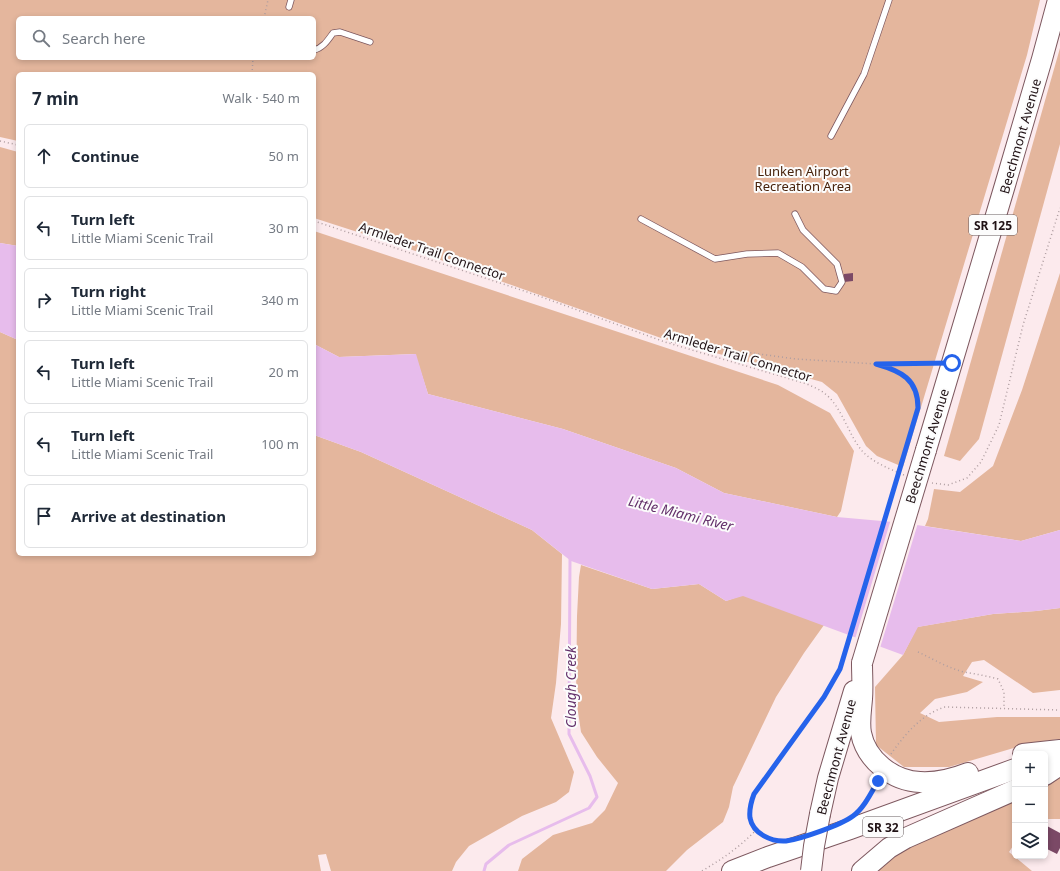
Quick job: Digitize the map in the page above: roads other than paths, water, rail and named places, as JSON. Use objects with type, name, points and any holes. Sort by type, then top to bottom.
[{"type":"highway","name":"Beechmont Avenue","points":[[811,871],[820,814],[854,659],[917,447],[952,363],[1058,0]]},
{"type":"highway","points":[[854,659],[862,699],[860,721],[861,734],[866,748],[880,765],[897,776],[919,782],[939,782],[958,777],[996,761],[1012,757]]},
{"type":"highway","points":[[1048,751],[1060,750]]},
{"type":"highway","points":[[1048,757],[1060,755]]},
{"type":"highway","points":[[1048,767],[1060,764]]},
{"type":"highway","points":[[1048,773],[1060,764]]},
{"type":"highway","points":[[732,871],[1012,770]]},
{"type":"highway","name":"SR 32","points":[[750,871],[863,834],[1012,780]]},
{"type":"highway","points":[[862,871],[889,848],[906,838],[1012,791]]},
{"type":"lane","points":[[289,7],[291,0]]},
{"type":"lane","points":[[831,136],[864,74],[889,0]]},
{"type":"lane","points":[[316,50],[326,42],[333,33],[340,32],[370,42]]},
{"type":"lane","points":[[642,219],[715,259],[747,254],[778,253],[802,267],[824,289],[836,291],[842,282],[837,264],[804,230],[795,214]]},
{"type":"water","points":[[0,243],[16,246],[16,339],[0,332]]},
{"type":"water","name":"Little Miami River","points":[[316,345],[339,357],[416,354],[428,394],[563,429],[676,468],[724,493],[837,517],[904,523],[1021,541],[1060,530],[1060,608],[993,614],[918,627],[903,655],[743,596],[726,601],[699,584],[652,589],[571,561],[532,530],[361,452],[316,436]]},
{"type":"waterway","name":"Clough Creek","points":[[484,871],[486,864],[509,845],[589,808],[597,797],[590,776],[569,734],[570,558]]},
{"type":"park label","name":"Lunken Airport Recreation Area","points":[[803,178]]}]
